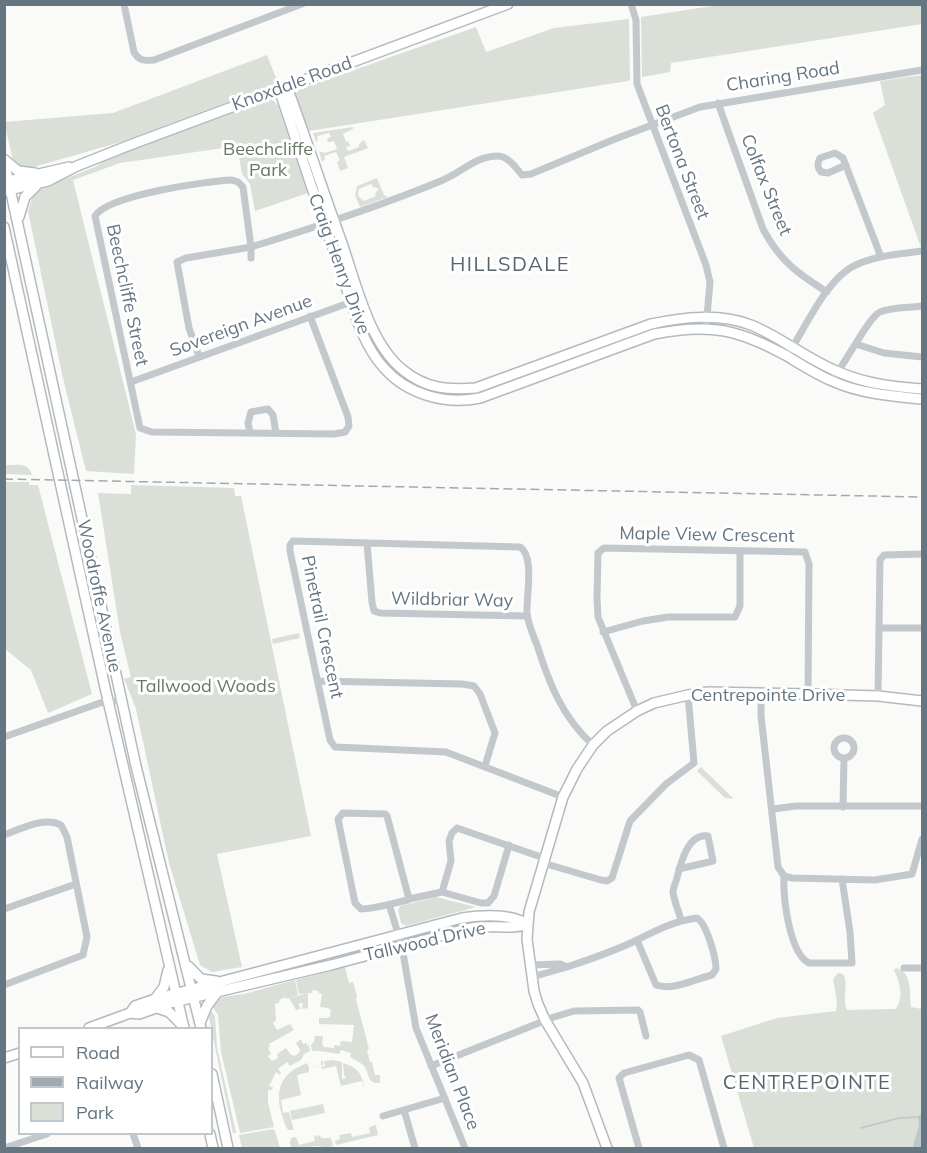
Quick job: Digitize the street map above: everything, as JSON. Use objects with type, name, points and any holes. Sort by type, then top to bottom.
[{"type":"street","points":[[124,4],[134,52],[144,61],[154,60],[302,4]]},
{"type":"street","name":"Knoxdale Road","points":[[8,186],[41,174],[77,166],[508,4]]},
{"type":"street","name":"Bertona Street","points":[[631,4],[636,20],[636,79],[706,265],[710,282],[706,328]]},
{"type":"street","name":"Charing Road","points":[[334,221],[445,179],[477,159],[505,157],[522,175],[531,174],[700,107],[922,70]]},
{"type":"street","name":"Craig Henry Drive","points":[[284,87],[290,95],[361,298],[380,343],[390,358],[417,380],[449,390],[476,388],[651,324],[678,318],[708,317],[751,325],[831,381],[884,396],[922,399]]},
{"type":"street","name":"Craig Henry Drive","points":[[284,87],[282,98],[351,302],[367,342],[385,370],[423,394],[437,399],[463,401],[480,398],[654,334],[681,328],[731,331],[838,372],[875,383],[922,389]]},
{"type":"street","name":"Colfax Street","points":[[718,103],[763,229],[785,262],[827,292]]},
{"type":"street","points":[[4,160],[18,171],[41,174]]},
{"type":"street","name":"Woodroffe Avenue","points":[[4,160],[121,700],[201,1026]]},
{"type":"street","points":[[846,165],[881,257]]},
{"type":"street","name":"Knoxdale Road","points":[[8,186],[38,184],[64,174],[77,166]]},
{"type":"street","name":"Beechcliffe Street","points":[[131,382],[95,220],[98,212],[144,193],[232,180],[243,187],[251,247]]},
{"type":"street","points":[[19,221],[23,200],[38,184]]},
{"type":"street","points":[[199,356],[189,328],[177,262],[186,258],[251,247],[334,221]]},
{"type":"street","name":"Woodroffe Avenue","points":[[4,227],[184,1027]]},
{"type":"street","points":[[251,247],[251,258]]},
{"type":"street","points":[[790,352],[827,292],[845,271],[857,264],[881,257],[922,251]]},
{"type":"street","name":"Sovereign Avenue","points":[[131,382],[361,298]]},
{"type":"street","points":[[831,381],[875,315],[922,306]]},
{"type":"street","points":[[131,382],[140,428],[152,432],[334,434],[345,432],[349,426],[348,417],[310,316]]},
{"type":"street","points":[[856,344],[884,353],[922,357]]},
{"type":"street","points":[[250,433],[248,423],[251,412],[268,408],[273,415],[276,433]]},
{"type":"street","points":[[52,446],[66,444]]},
{"type":"street","points":[[68,518],[81,516]]},
{"type":"street","name":"Pinetrail Crescent","points":[[563,797],[485,766],[437,751],[335,747],[330,740],[306,634],[290,545],[293,542],[520,547],[527,553],[528,559],[527,616],[557,699],[575,728],[593,745]]},
{"type":"street","name":"Wildbriar Way","points":[[367,543],[374,611],[527,616]]},
{"type":"street","name":"Maple View Crescent","points":[[637,711],[598,617],[598,553],[604,548],[806,552],[809,564],[808,694]]},
{"type":"street","points":[[603,632],[656,619],[735,617],[740,606],[740,551]]},
{"type":"street","points":[[878,696],[880,560],[884,555],[891,554],[922,554]]},
{"type":"street","points":[[879,628],[922,628]]},
{"type":"street","points":[[318,681],[474,686],[480,694],[495,733],[485,766]]},
{"type":"street","name":"Centrepointe Drive","points":[[607,1149],[583,1083],[545,1020],[534,991],[527,939],[529,912],[563,797],[577,769],[593,745],[607,731],[637,711],[654,703],[708,692],[878,696],[922,701]]},
{"type":"street","points":[[761,694],[761,716],[778,867],[784,876],[783,890],[798,953],[803,960],[809,963],[852,963],[842,879]]},
{"type":"street","points":[[442,892],[451,861],[449,841],[457,828],[601,880],[607,881],[612,878],[630,821],[666,784],[694,764],[688,695]]},
{"type":"street","points":[[4,737],[121,700]]},
{"type":"street","points":[[843,807],[844,758]]},
{"type":"street","points":[[773,809],[796,806],[922,806]]},
{"type":"street","points":[[409,899],[387,816],[385,814],[343,813],[338,823],[357,907],[366,909],[442,892],[481,903],[492,900],[509,845]]},
{"type":"street","points":[[4,835],[38,823],[55,822],[61,825],[67,837],[87,937],[83,955],[4,985]]},
{"type":"street","points":[[679,869],[713,861],[708,836],[694,840],[685,852],[679,869],[673,891],[681,920]]},
{"type":"street","points":[[784,876],[875,880],[912,874],[922,839]]},
{"type":"street","points":[[4,909],[76,884]]},
{"type":"street","name":"Meridian Place","points":[[389,904],[402,947],[416,1028],[465,1149]]},
{"type":"street","name":"Tallwood Drive","points":[[193,994],[231,980],[478,915],[519,918],[528,924]]},
{"type":"street","points":[[532,977],[607,954],[660,928],[681,920],[697,918],[702,921],[716,961],[716,969],[712,975],[671,987],[657,986],[637,940]]},
{"type":"street","name":"Tallwood Drive","points":[[94,1027],[130,1013],[135,1006],[154,1004],[193,994],[216,993],[480,926],[518,928],[528,924]]},
{"type":"street","points":[[186,963],[201,979],[231,980]]},
{"type":"street","points":[[530,965],[560,964],[567,967]]},
{"type":"street","points":[[169,965],[165,987],[154,1004],[169,1012],[183,1027]]},
{"type":"street","points":[[904,968],[922,968]]},
{"type":"street","points":[[201,1026],[207,1006],[216,993]]},
{"type":"street","points":[[431,1066],[545,1020],[574,1011],[631,1009],[640,1012],[646,1036]]},
{"type":"street","points":[[639,1149],[619,1078],[624,1073],[689,1055],[699,1060],[724,1149]]},
{"type":"street","points":[[213,1079],[228,1149]]},
{"type":"street","points":[[383,1116],[445,1098]]},
{"type":"street","points":[[404,1110],[415,1149]]},
{"type":"street","points":[[4,1148],[44,1135]]},
{"type":"green space","points":[[725,4],[922,5],[922,24],[671,63],[670,72],[642,77],[641,17]]},
{"type":"green space","points":[[629,19],[630,80],[628,81],[309,131],[295,94],[300,89],[476,27],[486,52],[554,28]]},
{"type":"green space","points":[[267,55],[278,83],[121,142],[30,168],[21,168],[13,160],[4,122],[113,113]]},
{"type":"green space","points":[[922,75],[922,245],[920,245],[873,113],[885,105],[880,81]]},
{"type":"green space","name":"Beechcliffe Park","points":[[270,98],[278,105],[308,193],[255,211],[250,184],[242,174],[237,146],[120,163],[73,180],[136,434],[134,474],[86,471],[62,374],[28,211],[33,195],[40,189],[97,166],[105,160]]},
{"type":"green space","points":[[353,127],[343,134],[350,146],[346,147],[348,151],[359,147],[364,140],[368,148],[344,157],[348,168],[340,171],[337,162],[340,160],[336,152],[324,156],[325,159],[322,162],[319,151],[325,153],[337,149],[334,141],[328,142],[327,138],[331,137],[329,133],[317,136],[316,142],[313,133]]},
{"type":"green space","points":[[377,178],[384,195],[388,197],[360,207],[355,195],[357,186]],"holes":[[[371,184],[379,189],[375,193],[376,196],[364,201],[358,196],[359,189]]]},
{"type":"green space","points":[[5,465],[25,466],[32,475],[5,474]]},
{"type":"green space","points":[[4,482],[29,482],[29,485],[38,485],[92,694],[48,713],[31,670],[5,649]]},
{"type":"green space","name":"Tallwood Woods","points":[[131,485],[234,488],[235,496],[241,496],[311,836],[217,854],[242,967],[212,972],[200,965],[169,863],[136,709],[124,679],[131,677],[120,632],[98,493],[131,494]]},
{"type":"green space","points":[[299,633],[300,638],[273,644],[272,639]]},
{"type":"green space","points":[[701,767],[734,799],[725,798],[697,771]]},
{"type":"green space","points":[[436,897],[476,907],[406,926],[401,923],[398,910],[400,906]]},
{"type":"green space","points":[[345,967],[349,983],[353,982],[357,995],[370,1062],[372,1062],[375,1075],[380,1075],[380,1083],[371,1080],[364,1066],[350,1057],[351,1053],[341,1050],[339,1054],[312,1051],[314,1036],[323,1036],[324,1047],[340,1046],[341,1041],[352,1042],[354,1025],[319,1024],[319,1018],[328,1018],[331,1010],[320,1007],[322,994],[318,991],[312,990],[312,993],[299,994],[296,980]]},
{"type":"green space","points":[[896,968],[901,970],[908,979],[911,1007],[922,1009],[922,1148],[754,1148],[721,1036],[777,1018],[836,1011],[837,1002],[833,979],[838,973],[843,974],[845,978],[847,1010],[896,1009],[900,994],[894,970]]},
{"type":"green space","points":[[295,980],[298,995],[286,999],[285,997],[275,1004],[276,1020],[273,1023],[277,1030],[290,1024],[294,1030],[269,1044],[271,1054],[268,1056],[272,1061],[278,1058],[277,1054],[286,1048],[294,1056],[299,1053],[300,1050],[296,1043],[301,1039],[303,1044],[309,1045],[310,1051],[304,1054],[301,1060],[290,1066],[287,1062],[278,1069],[280,1075],[276,1072],[269,1086],[273,1087],[272,1090],[268,1090],[268,1102],[274,1127],[240,1133],[221,1052],[218,1015],[212,1006],[222,997],[244,994]]},
{"type":"green space","points":[[308,993],[308,1008],[302,1009],[303,1003],[299,1003],[301,1009],[296,1010],[289,998]]},
{"type":"green space","points":[[210,1010],[215,1016],[217,1047],[236,1133],[233,1133],[213,1037],[213,1027],[211,1027]]},
{"type":"green space","points":[[324,1061],[342,1062],[342,1079],[346,1078],[343,1063],[357,1070],[362,1077],[366,1093],[362,1081],[341,1086],[336,1066],[322,1069],[321,1067],[325,1066]]},
{"type":"green space","points":[[307,1063],[309,1072],[297,1075],[301,1095],[281,1100],[283,1113],[289,1112],[294,1130],[288,1130],[279,1103],[282,1082],[298,1067]]},
{"type":"green space","points":[[323,1104],[325,1113],[292,1120],[290,1111]]},
{"type":"green space","points":[[376,1125],[378,1135],[336,1145],[335,1141],[340,1139],[339,1135],[351,1133],[352,1137],[370,1133],[369,1127]]},
{"type":"green space","points":[[273,1129],[280,1148],[242,1148],[239,1135]]},
{"type":"green space","points":[[314,1136],[321,1138],[331,1138],[333,1146],[291,1148],[291,1138],[296,1137],[299,1145],[315,1141]]},
{"type":"shaded area","points":[[922,1113],[922,1148],[913,1148],[918,1129],[918,1117]]},
{"type":"waterway","points":[[861,1128],[899,1118],[918,1117]]},
{"type":"railway","points":[[4,479],[922,497]]},
{"type":"district","name":"HILLSDALE","points":[[510,265]]},
{"type":"district","name":"CENTREPOINTE","points":[[807,1083]]}]
